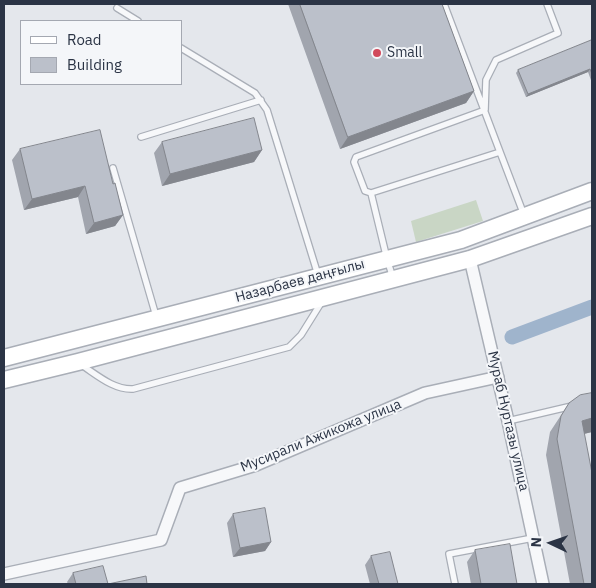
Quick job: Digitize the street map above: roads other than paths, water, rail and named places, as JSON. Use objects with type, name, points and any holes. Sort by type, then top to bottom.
[{"type":"main road","name":"Назарбаев даңғылы","points":[[4,358],[461,240],[592,191]]},
{"type":"main road","name":"Назарбаев даңғылы","points":[[4,380],[323,299],[470,259],[592,216]]},
{"type":"main road","points":[[318,277],[323,299]]},
{"type":"street","name":"Мураб Нуртазы улица","points":[[470,259],[508,421],[543,584]]},
{"type":"street","name":"Мусирали Ажикожа улица","points":[[4,574],[161,540],[180,488],[256,465],[425,393],[498,377]]},
{"type":"lane","points":[[444,4],[525,217]]},
{"type":"lane","points":[[485,110],[486,80],[496,60],[558,33],[548,4]]},
{"type":"lane","points":[[117,8],[136,20]]},
{"type":"lane","points":[[182,49],[255,93],[267,110],[318,277]]},
{"type":"lane","points":[[141,137],[261,100]]},
{"type":"lane","points":[[485,110],[356,157],[354,162],[365,191],[371,193],[500,152]]},
{"type":"lane","points":[[113,168],[156,318]]},
{"type":"lane","points":[[371,193],[394,280]]},
{"type":"lane","points":[[78,362],[110,384],[125,389],[132,388],[289,347],[302,335],[323,299]]},
{"type":"lane","points":[[508,421],[583,403]]},
{"type":"lane","points":[[455,584],[449,554],[534,538]]},
{"type":"waterway","points":[[512,337],[592,307]]},
{"type":"place","name":"Small","points":[[377,53]]}]
